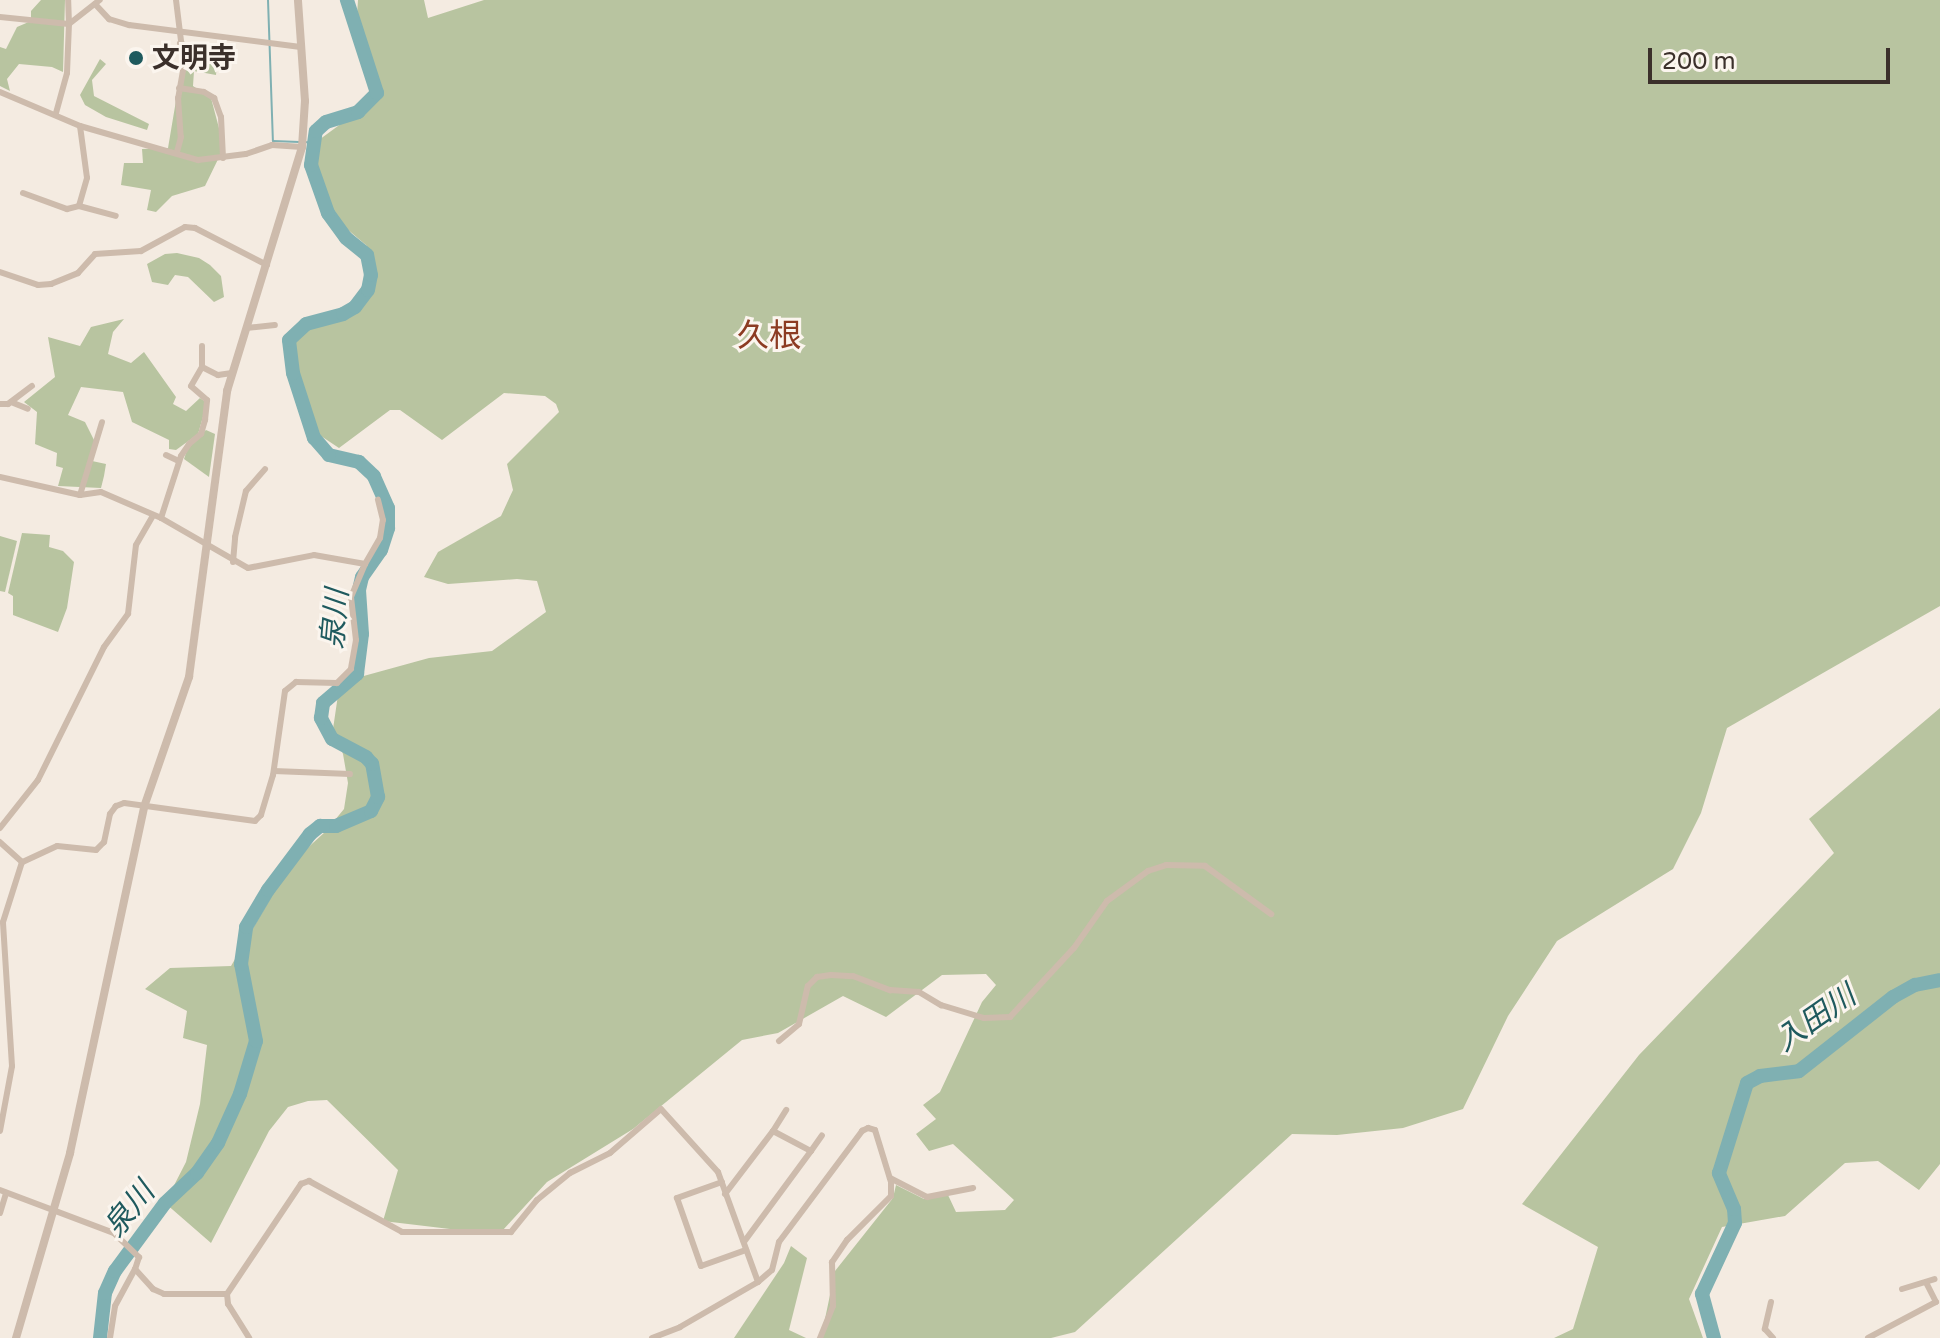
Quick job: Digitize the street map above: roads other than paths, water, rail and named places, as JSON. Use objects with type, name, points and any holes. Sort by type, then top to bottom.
[{"type":"street","points":[[56,113],[67,73],[68,0]]},
{"type":"street","points":[[176,0],[184,65],[179,88],[181,137],[177,152]]},
{"type":"street","points":[[16,1338],[70,1153],[144,807],[189,677],[221,419],[232,373],[302,147],[305,101],[298,0]]},
{"type":"street","points":[[0,17],[69,24],[98,2],[109,19],[178,33],[301,47]]},
{"type":"street","points":[[180,43],[221,62]]},
{"type":"street","points":[[179,88],[204,92],[217,103],[221,117],[223,158]]},
{"type":"street","points":[[0,92],[56,113],[80,126],[198,160],[223,158],[272,145],[302,147]]},
{"type":"street","points":[[79,206],[87,178],[80,126]]},
{"type":"street","points":[[23,193],[67,209],[79,206],[116,216]]},
{"type":"street","points":[[0,272],[38,285],[51,284],[78,273],[95,254],[141,251],[185,227],[195,228],[267,265]]},
{"type":"street","points":[[246,328],[275,325]]},
{"type":"street","points":[[161,518],[179,461],[189,444],[201,434],[205,420],[207,400],[191,386],[202,367],[202,346]]},
{"type":"street","points":[[202,367],[218,375],[232,373]]},
{"type":"street","points":[[0,404],[11,402],[32,386]]},
{"type":"street","points":[[11,402],[28,409]]},
{"type":"street","points":[[80,495],[102,422]]},
{"type":"street","points":[[166,455],[179,461]]},
{"type":"street","points":[[233,562],[235,537],[246,491],[265,469]]},
{"type":"street","points":[[0,477],[80,495],[101,492],[161,518],[248,568],[314,555],[365,564]]},
{"type":"street","points":[[0,1131],[12,1066],[3,922],[22,862],[57,846],[96,850],[104,842],[110,814],[116,806],[255,821],[261,815],[274,771],[285,691],[296,682],[337,683],[351,669],[356,640],[351,597],[380,538],[383,520],[378,500]]},
{"type":"street","points":[[0,828],[38,780],[104,647],[128,614],[136,545],[153,515]]},
{"type":"street","points":[[356,640],[367,640]]},
{"type":"street","points":[[274,771],[350,774]]},
{"type":"street","points":[[0,842],[22,862]]},
{"type":"street","points":[[779,1041],[799,1024],[808,986],[817,977],[831,975],[853,976],[890,990],[919,992],[941,1005],[984,1018],[1010,1017],[1074,948],[1107,901],[1148,871],[1166,865],[1205,866],[1271,914]]},
{"type":"street","points":[[0,1042],[10,1043]]},
{"type":"street","points":[[249,1338],[228,1304],[227,1294],[278,1222],[295,1190],[309,1181],[402,1232],[511,1232],[537,1200],[570,1173],[610,1153],[661,1109],[712,1162],[758,1282]]},
{"type":"street","points":[[725,1194],[786,1110]]},
{"type":"street","points":[[652,1338],[680,1327],[758,1282],[772,1270],[779,1242],[862,1131],[875,1130],[890,1178],[891,1196],[847,1240],[832,1262],[833,1306],[820,1338]]},
{"type":"street","points":[[773,1131],[811,1151]]},
{"type":"street","points":[[744,1242],[822,1135]]},
{"type":"street","points":[[890,1178],[927,1197],[973,1188]]},
{"type":"street","points":[[722,1182],[677,1198],[701,1266],[746,1250]]},
{"type":"street","points":[[0,1213],[3,1192],[114,1233],[125,1241],[139,1257],[115,1306],[110,1338]]},
{"type":"street","points":[[135,1269],[153,1289],[164,1294],[227,1294]]},
{"type":"street","points":[[1902,1289],[1935,1279]]},
{"type":"street","points":[[1868,1338],[1936,1302],[1926,1282]]},
{"type":"street","points":[[1771,1302],[1765,1329],[1773,1338]]},
{"type":"street","points":[[680,1327],[683,1338]]},
{"type":"waterway","points":[[268,0],[273,141],[299,142]]},
{"type":"waterway","name":"泉川","points":[[100,1338],[105,1293],[115,1271],[165,1203],[197,1173],[218,1143],[240,1094],[256,1041],[241,964],[246,927],[268,890],[310,834],[320,826],[336,826],[371,811],[378,797],[372,764],[366,757],[332,739],[321,718],[323,703],[357,674],[362,634],[359,590],[362,577],[381,550],[388,528],[388,508],[374,476],[359,462],[329,455],[314,438],[293,373],[289,340],[306,324],[343,314],[355,307],[368,290],[371,275],[367,255],[346,238],[328,213],[311,165],[316,131],[326,122],[358,112],[377,93],[347,0]]},
{"type":"waterway","points":[[305,142],[313,143]]},
{"type":"waterway","name":"入田川","points":[[1714,1338],[1702,1294],[1735,1223],[1734,1209],[1719,1173],[1747,1083],[1760,1076],[1799,1071],[1893,997],[1915,985],[1940,980]]},
{"type":"place","name":"文明寺","points":[[136,58]]},
{"type":"district","name":"久根","points":[[769,336]]}]
